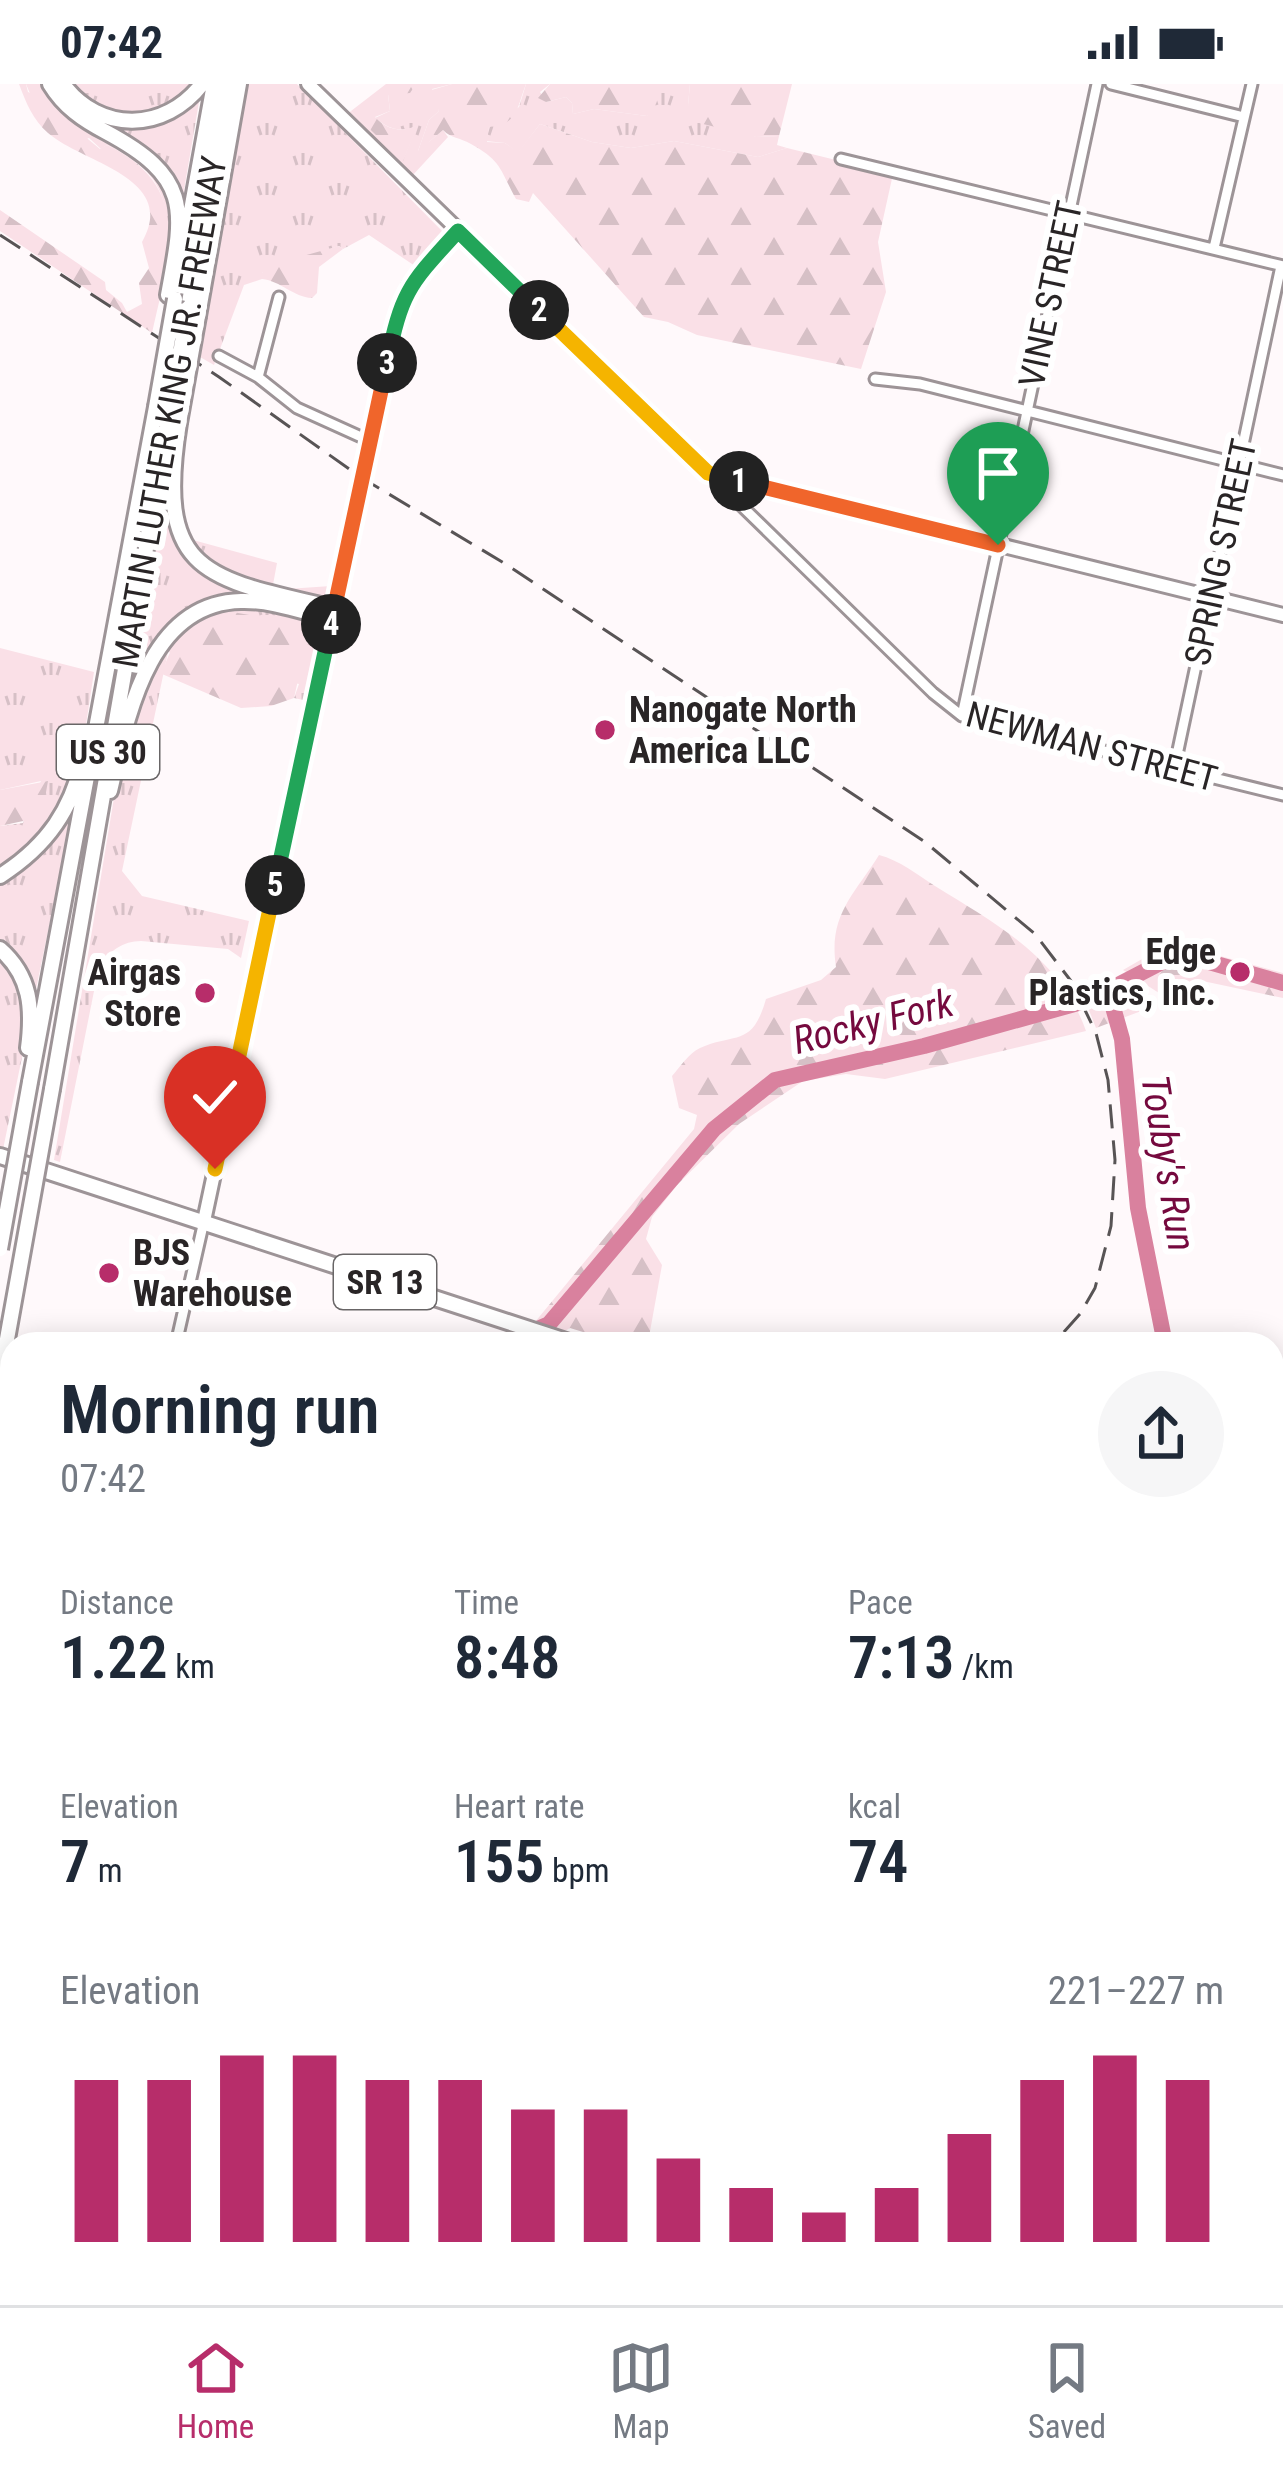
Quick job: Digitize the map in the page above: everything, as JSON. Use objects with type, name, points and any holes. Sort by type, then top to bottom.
[{"type":"highway","points":[[50,84],[78,115],[139,150],[168,179],[179,226],[182,305]]},
{"type":"highway","points":[[63,84],[97,114],[139,122],[179,108],[202,84]]},
{"type":"highway","name":"MARTIN LUTHER KING JR. FREEWAY","points":[[9,1332],[56,1090],[214,84]]},
{"type":"highway","name":"MARTIN LUTHER KING JR. FREEWAY","points":[[182,305],[229,84]]},
{"type":"highway","points":[[238,84],[182,305],[163,412],[172,506],[180,532],[200,561],[239,586],[333,613]]},
{"type":"highway","name":"MARTIN LUTHER KING JR. FREEWAY","points":[[0,1249],[27,1081],[150,440],[163,412]]},
{"type":"highway","points":[[0,876],[42,843],[73,794],[95,704],[120,563],[133,533]]},
{"type":"highway","points":[[16,1332],[110,791],[152,658],[182,621],[220,603],[246,600],[333,613]]},
{"type":"highway","points":[[0,949],[20,970],[29,994],[31,1025],[27,1081],[0,1208]]},
{"type":"highway","name":"SR 13","points":[[0,1156],[540,1332]]},
{"type":"main road","points":[[308,84],[708,473],[1283,616]]},
{"type":"main road","points":[[204,1221],[404,295],[458,231]]},
{"type":"street","name":"VINE STREET","points":[[962,716],[1097,84]]},
{"type":"street","points":[[1111,84],[1244,117]]},
{"type":"street","points":[[1214,248],[1252,84]]},
{"type":"street","points":[[842,159],[1282,266]]},
{"type":"street","name":"SPRING STREET","points":[[1174,769],[1282,266]]},
{"type":"street","points":[[258,377],[279,298]]},
{"type":"street","points":[[219,356],[258,377],[297,408],[370,441]]},
{"type":"street","points":[[875,380],[920,384],[1283,475]]},
{"type":"street","name":"NEWMAN STREET","points":[[708,473],[962,716],[1283,795]]},
{"type":"street","points":[[179,1332],[204,1221]]},
{"type":"green space","points":[[19,84],[26,84],[35,95],[36,107],[74,132],[78,142],[83,135],[100,149],[107,145],[135,162],[153,181],[164,202],[168,250],[152,333],[0,231],[0,210],[105,282],[106,290],[127,312],[142,304],[139,283],[149,268],[142,242],[150,220],[148,202],[122,174],[48,133],[30,111]]},
{"type":"green space","points":[[26,84],[202,84],[182,202],[167,256],[164,203],[151,177],[107,145],[101,149],[89,138],[78,143],[36,108]]},
{"type":"green space","points":[[246,84],[297,84],[444,233],[415,266],[369,235],[343,249],[339,246],[262,273],[262,279],[244,285],[214,365],[200,357]]},
{"type":"green space","points":[[386,84],[416,84],[410,93],[388,95],[390,111],[375,117],[395,129],[418,125],[403,161],[351,111]]},
{"type":"green space","points":[[416,84],[452,84],[432,89],[439,111],[429,120],[418,151],[443,130],[448,137],[412,176],[348,114],[351,111],[403,160],[417,126],[395,129],[375,118],[390,111],[388,94]]},
{"type":"green space","points":[[452,84],[526,84],[515,113],[506,123],[489,127],[487,142],[505,143],[518,152],[540,124],[592,142],[631,148],[674,141],[758,157],[787,148],[893,174],[878,242],[886,292],[861,369],[697,335],[644,317],[533,193],[529,202],[516,199],[489,156],[443,130],[427,149],[418,151],[429,120],[439,111],[428,91]]},
{"type":"green space","points":[[526,84],[550,84],[540,92],[546,102],[566,97],[573,114],[594,109],[647,116],[657,84],[690,84],[688,105],[756,137],[779,136],[777,145],[787,148],[758,157],[674,141],[631,148],[592,142],[540,124],[518,153],[505,143],[486,141],[489,127],[519,107]]},
{"type":"green space","points":[[550,84],[657,84],[658,97],[647,116],[594,109],[573,114],[566,97],[546,102],[538,98]]},
{"type":"green space","points":[[690,84],[792,84],[779,136],[756,137],[695,122],[688,105]]},
{"type":"green space","points":[[339,246],[343,249],[319,267],[317,293],[312,298],[262,279],[262,273],[274,264]]},
{"type":"green space","points":[[178,470],[179,508],[193,540],[277,563],[272,590],[331,586],[308,701],[294,698],[299,684],[168,652],[122,871],[142,896],[249,921],[241,958],[228,949],[134,941],[112,951],[99,966],[60,1162],[54,1160],[164,496]]},
{"type":"green space","points":[[222,610],[304,625],[308,635],[294,698],[241,708],[162,674],[183,633]]},
{"type":"green space","points":[[0,648],[94,672],[73,810],[0,1164],[0,826],[23,823],[41,781],[0,790]]},
{"type":"green space","points":[[48,781],[37,818],[0,826],[0,790]]},
{"type":"green space","points":[[879,855],[908,868],[982,915],[1043,963],[1075,1005],[1086,1031],[885,1079],[846,1074],[803,1081],[739,1124],[652,1217],[646,1239],[662,1265],[650,1332],[570,1328],[563,1332],[535,1322],[694,1129],[697,1115],[679,1108],[672,1076],[696,1050],[748,1032],[766,999],[821,980],[836,967],[839,919]]},
{"type":"green space","points":[[1183,946],[1283,973],[1283,998],[1198,980],[1159,993],[1123,970],[1156,951]]},
{"type":"green space","points":[[1100,981],[1144,1010],[1096,1028],[1081,990]]},
{"type":"waterway","name":"Rocky Fork","points":[[531,1332],[549,1324],[714,1129],[775,1080],[924,1046],[1089,1000],[1166,960],[1202,960],[1283,983]]},
{"type":"waterway","name":"Touby's Run","points":[[1109,993],[1122,1039],[1138,1208],[1163,1332]]},
{"type":"railway","points":[[0,235],[219,377],[362,478],[504,563],[925,842],[1035,934],[1071,981],[1096,1033],[1108,1080],[1115,1160],[1111,1226],[1095,1288],[1064,1332]]},
{"type":"place","name":"Nanogate North America LLC","points":[[605,730]]},
{"type":"place","name":"Edge Plastics, Inc.","points":[[1240,972]]},
{"type":"place","name":"Airgas Store","points":[[205,993]]},
{"type":"place","name":"BJS Warehouse","points":[[109,1273]]},
{"type":"route","points":[[215,1169],[396,320],[409,286],[458,231],[708,473],[998,545]]}]
